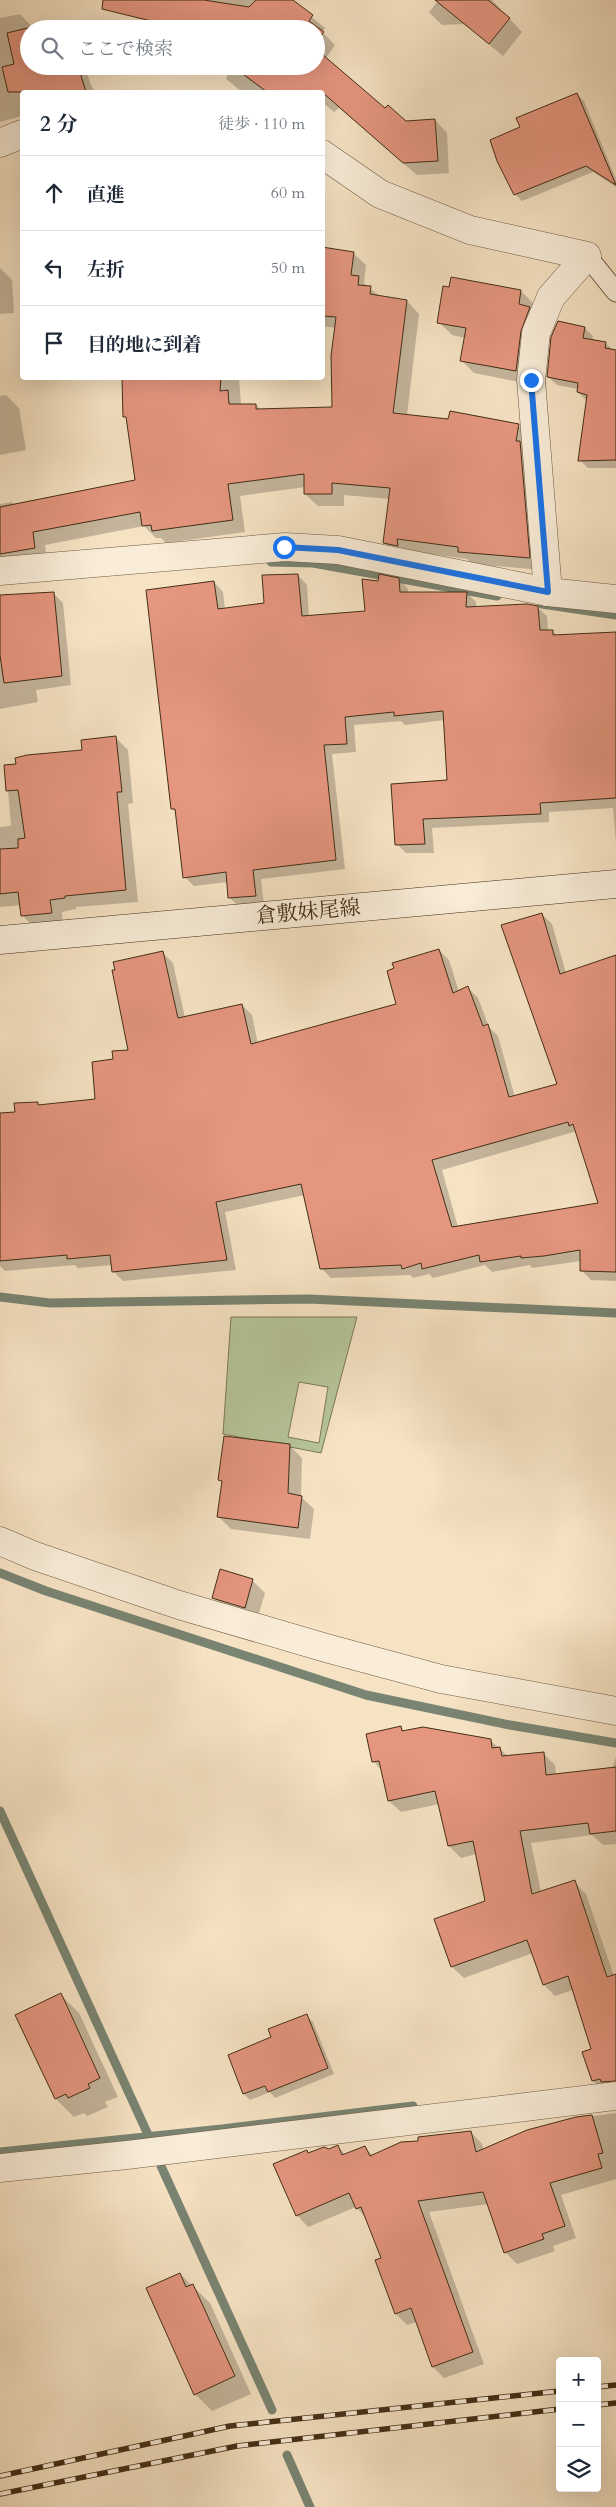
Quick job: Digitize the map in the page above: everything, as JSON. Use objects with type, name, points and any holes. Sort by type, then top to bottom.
[{"type":"street","points":[[0,143],[20,135]]},
{"type":"street","points":[[325,156],[380,194],[470,230],[587,256],[552,297],[536,333],[531,380],[548,592]]},
{"type":"street","points":[[0,571],[284,547],[338,550],[548,592],[616,600]]},
{"type":"street","name":"倉敷妹尾線","points":[[0,940],[616,884]]},
{"type":"street","points":[[0,1541],[35,1556],[179,1605],[326,1648],[441,1679],[616,1711]]},
{"type":"street","points":[[0,2168],[137,2154],[616,2096]]},
{"type":"lane","points":[[587,256],[616,292]]},
{"type":"green space","points":[[231,1317],[357,1317],[321,1453],[223,1434]],"holes":[[[299,1382],[328,1387],[319,1443],[288,1437]]]},
{"type":"building","points":[[103,0],[204,0],[249,7],[256,0],[293,0],[313,15],[310,20],[147,20],[102,9]]},
{"type":"building","points":[[435,0],[488,0],[510,18],[489,44]]},
{"type":"building","points":[[20,30],[20,75],[81,75],[85,90],[20,90],[20,92],[8,92],[2,67],[14,64],[7,33]]},
{"type":"building","points":[[325,57],[385,108],[388,105],[406,121],[435,119],[438,161],[403,163],[325,95],[325,90],[264,90],[244,75],[325,75]]},
{"type":"building","points":[[577,93],[616,185],[586,166],[514,195],[497,161],[490,140],[520,127],[516,118]]},
{"type":"building","points":[[325,247],[354,252],[351,275],[359,276],[358,285],[371,286],[370,294],[407,300],[393,413],[448,419],[450,411],[519,424],[516,441],[520,441],[530,558],[458,552],[458,547],[397,539],[398,546],[383,543],[390,488],[332,483],[332,494],[304,494],[304,474],[228,484],[233,520],[152,531],[151,525],[142,526],[140,512],[33,532],[35,548],[0,554],[0,507],[135,480],[126,417],[123,417],[122,380],[221,380],[220,391],[228,390],[229,404],[256,404],[256,409],[332,407],[331,356],[336,317],[325,316]]},
{"type":"building","points":[[451,277],[521,290],[519,304],[530,307],[521,331],[516,371],[460,361],[466,328],[437,323],[443,286],[449,287]]},
{"type":"building","points":[[558,321],[585,327],[583,338],[606,342],[605,348],[616,350],[616,460],[578,461],[587,395],[577,392],[578,383],[547,377],[551,337]]},
{"type":"building","points":[[298,574],[302,616],[365,611],[362,579],[378,581],[379,574],[399,578],[400,592],[467,592],[466,607],[527,604],[538,606],[540,630],[553,630],[553,635],[616,632],[616,798],[540,803],[541,814],[423,819],[425,844],[395,845],[391,784],[447,780],[443,711],[394,716],[394,712],[345,717],[347,744],[324,745],[336,860],[253,870],[256,896],[228,898],[226,872],[183,878],[175,809],[171,809],[146,590],[214,581],[218,609],[264,603],[262,575]]},
{"type":"building","points":[[54,592],[62,676],[4,683],[0,655],[0,595]]},
{"type":"building","points":[[116,736],[122,792],[117,792],[126,890],[65,896],[65,898],[50,900],[52,913],[21,916],[18,892],[0,894],[0,849],[18,848],[18,839],[25,838],[18,790],[6,791],[4,765],[16,764],[15,758],[27,755],[82,750],[81,740]]},
{"type":"building","points":[[542,913],[560,974],[616,955],[616,1272],[580,1271],[580,1250],[544,1256],[521,1258],[521,1256],[480,1262],[479,1255],[422,1269],[421,1263],[402,1269],[401,1265],[320,1269],[301,1184],[216,1202],[227,1260],[112,1272],[110,1255],[67,1259],[67,1255],[0,1261],[0,1113],[15,1112],[14,1103],[38,1102],[38,1105],[95,1099],[92,1062],[113,1059],[112,1051],[128,1050],[112,970],[115,970],[113,962],[163,951],[178,1018],[242,1004],[251,1044],[396,1004],[387,971],[394,968],[392,963],[439,949],[453,993],[468,986],[483,1026],[488,1024],[509,1097],[557,1084],[501,925]],"holes":[[[568,1122],[569,1126],[573,1124],[598,1203],[452,1227],[432,1160]]]},
{"type":"building","points":[[224,1436],[290,1444],[288,1493],[302,1496],[298,1528],[217,1517],[222,1481],[218,1480]]},
{"type":"building","points":[[220,1569],[253,1579],[245,1608],[212,1598]]},
{"type":"building","points":[[401,1726],[402,1731],[423,1727],[491,1739],[492,1748],[500,1747],[502,1756],[544,1752],[546,1775],[616,1767],[616,1831],[590,1834],[588,1823],[520,1831],[532,1894],[575,1880],[607,1977],[616,1974],[616,2081],[601,2082],[600,2079],[592,2081],[582,2052],[591,2049],[568,1976],[543,1985],[527,1940],[451,1967],[434,1919],[485,1901],[473,1841],[448,1846],[435,1791],[388,1801],[379,1761],[372,1762],[366,1734]]},
{"type":"building","points":[[61,1993],[100,2078],[88,2084],[90,2088],[68,2098],[66,2094],[55,2099],[15,2015]]},
{"type":"building","points":[[307,2014],[328,2068],[268,2092],[265,2086],[243,2094],[228,2055],[271,2037],[268,2029]]},
{"type":"building","points":[[592,2115],[603,2153],[598,2154],[602,2168],[550,2183],[565,2226],[542,2234],[544,2239],[504,2253],[483,2192],[418,2201],[473,2352],[432,2367],[411,2308],[395,2314],[375,2260],[381,2258],[361,2207],[356,2209],[349,2193],[296,2216],[273,2164],[307,2150],[308,2153],[324,2147],[329,2149],[338,2145],[342,2155],[365,2146],[370,2156],[401,2142],[418,2141],[418,2137],[471,2131],[476,2152],[527,2130],[576,2117]]},
{"type":"building","points":[[180,2273],[186,2287],[193,2284],[235,2376],[194,2395],[146,2288]]},
{"type":"waterway","points":[[271,562],[313,563],[497,596]]},
{"type":"waterway","points":[[542,604],[616,615]]},
{"type":"waterway","points":[[0,1297],[50,1303],[309,1299],[616,1313]]},
{"type":"waterway","points":[[0,1573],[46,1591],[366,1695],[510,1725],[616,1743]]},
{"type":"waterway","points":[[0,1811],[150,2139]]},
{"type":"waterway","points":[[0,2152],[222,2129],[413,2106]]},
{"type":"waterway","points":[[161,2166],[272,2410]]},
{"type":"waterway","points":[[287,2455],[310,2507]]},
{"type":"railway","points":[[601,2387],[616,2385]]},
{"type":"railway","points":[[0,2476],[230,2426],[556,2391]]},
{"type":"railway","points":[[601,2405],[616,2403]]},
{"type":"railway","points":[[0,2494],[237,2446],[556,2409]]},
{"type":"route","points":[[284,547],[338,550],[548,592],[531,380]]}]
